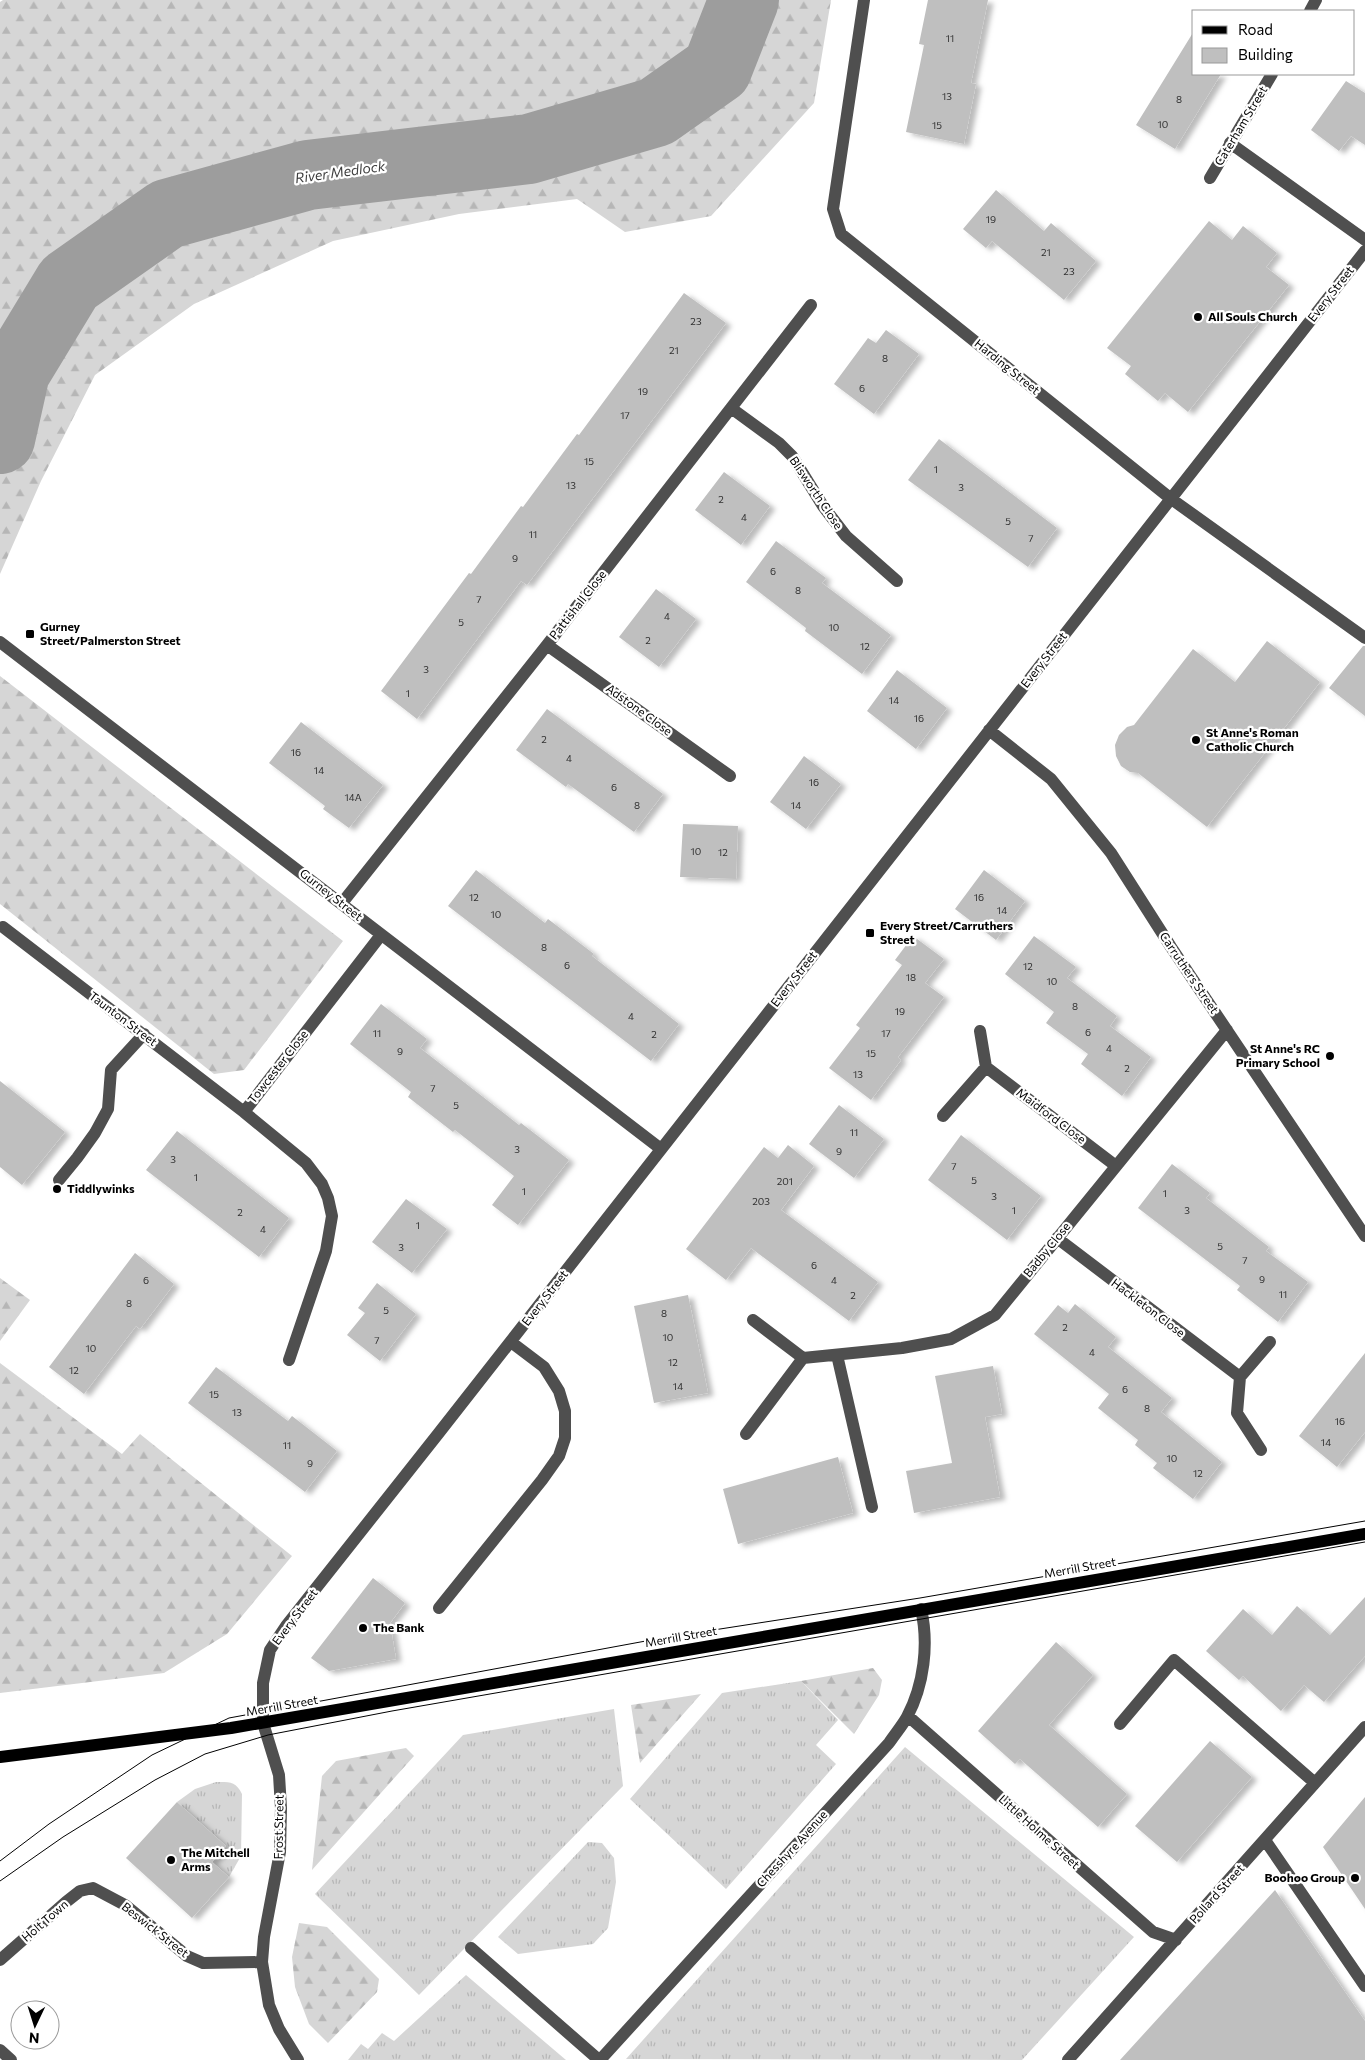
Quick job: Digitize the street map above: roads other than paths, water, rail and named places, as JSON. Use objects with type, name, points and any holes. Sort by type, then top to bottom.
[{"type":"main road","name":"Merrill Street","points":[[0,1756],[190,1734],[263,1723],[1365,1534]]},
{"type":"street","name":"Harding Street","points":[[864,0],[833,209],[841,234],[1170,498],[1365,638]]},
{"type":"street","name":"Caterham Street","points":[[1210,178],[1271,75]]},
{"type":"street","points":[[1230,144],[1365,240]]},
{"type":"street","name":"Every Street","points":[[263,1723],[263,1683],[270,1650],[286,1626],[511,1342],[1365,250]]},
{"type":"street","name":"Pattishall Close","points":[[342,903],[547,645],[811,305]]},
{"type":"street","name":"Blisworth Close","points":[[731,408],[778,443],[792,456],[823,506],[846,536],[897,581]]},
{"type":"street","name":"Gurney Street","points":[[0,642],[661,1149]]},
{"type":"street","name":"Adstone Close","points":[[547,645],[730,776]]},
{"type":"street","name":"Carruthers Street","points":[[989,730],[1051,779],[1111,853],[1171,947],[1365,1236]]},
{"type":"street","name":"Taunton Street","points":[[3,927],[244,1112]]},
{"type":"street","name":"Towcester Close","points":[[289,1360],[326,1251],[332,1216],[328,1198],[322,1184],[306,1163],[244,1112],[381,935]]},
{"type":"street","name":"Badby Close","points":[[803,1358],[902,1348],[951,1339],[995,1315],[1227,1030]]},
{"type":"street","points":[[943,1116],[986,1067],[980,1031]]},
{"type":"street","points":[[59,1180],[95,1133],[108,1109],[111,1070],[144,1034]]},
{"type":"street","name":"Maidford Close","points":[[986,1067],[1116,1166]]},
{"type":"street","name":"Hackleton Close","points":[[1057,1238],[1240,1377]]},
{"type":"street","points":[[746,1434],[803,1358],[753,1320]]},
{"type":"street","points":[[439,1608],[542,1480],[559,1456],[565,1438],[565,1411],[559,1391],[544,1367],[511,1342]]},
{"type":"street","points":[[1261,1450],[1237,1413],[1240,1377],[1270,1342]]},
{"type":"street","points":[[837,1355],[872,1507]]},
{"type":"street","name":"Chesshyre Avenue","points":[[599,2060],[889,1743],[908,1716],[920,1680],[925,1644],[921,1609]]},
{"type":"street","points":[[1120,1724],[1174,1660],[1315,1783]]},
{"type":"street","name":"Little Holme Street","points":[[908,1716],[1152,1932],[1176,1940]]},
{"type":"street","name":"Frost Street","points":[[262,1962],[264,1937],[280,1852],[281,1808],[279,1775],[263,1723]]},
{"type":"street","name":"Pollard Street","points":[[1068,2060],[1365,1727]]},
{"type":"street","points":[[1264,1840],[1365,1986]]},
{"type":"street","name":"Beswick Street","points":[[94,1888],[126,1905],[187,1956],[203,1963],[262,1962]]},
{"type":"street","name":"Holt Town","points":[[0,1960],[80,1891],[94,1888]]},
{"type":"street","points":[[472,1948],[599,2060]]},
{"type":"street","points":[[262,1962],[269,2005],[279,2029],[298,2060]]},
{"type":"street","points":[[0,2050],[11,2060]]},
{"type":"waterway","name":"River Medlock","points":[[0,439],[15,372],[69,283],[167,214],[308,175],[529,149],[656,112],[717,69],[744,0]]},
{"type":"tram line","points":[[0,1861],[49,1824],[152,1755],[229,1718],[662,1638],[920,1598],[1365,1521]]},
{"type":"tram line","points":[[0,1881],[63,1837],[155,1780],[205,1754],[268,1735],[392,1711],[1365,1542]]},
{"type":"place","name":"All Souls Church","points":[[1198,317]]},
{"type":"place","name":"Gurney Street/Palmerston Street","points":[[30,634]]},
{"type":"place","name":"St Anne's Roman Catholic Church","points":[[1196,740]]},
{"type":"place","name":"Every Street/Carruthers Street","points":[[870,933]]},
{"type":"place","name":"St Anne's RC Primary School","points":[[1330,1056]]},
{"type":"place","name":"Tiddlywinks","points":[[57,1189]]},
{"type":"place","name":"The Bank","points":[[363,1628]]},
{"type":"place","name":"The Mitchell Arms","points":[[171,1860]]},
{"type":"place","name":"Boohoo Group","points":[[1355,1878]]}]
